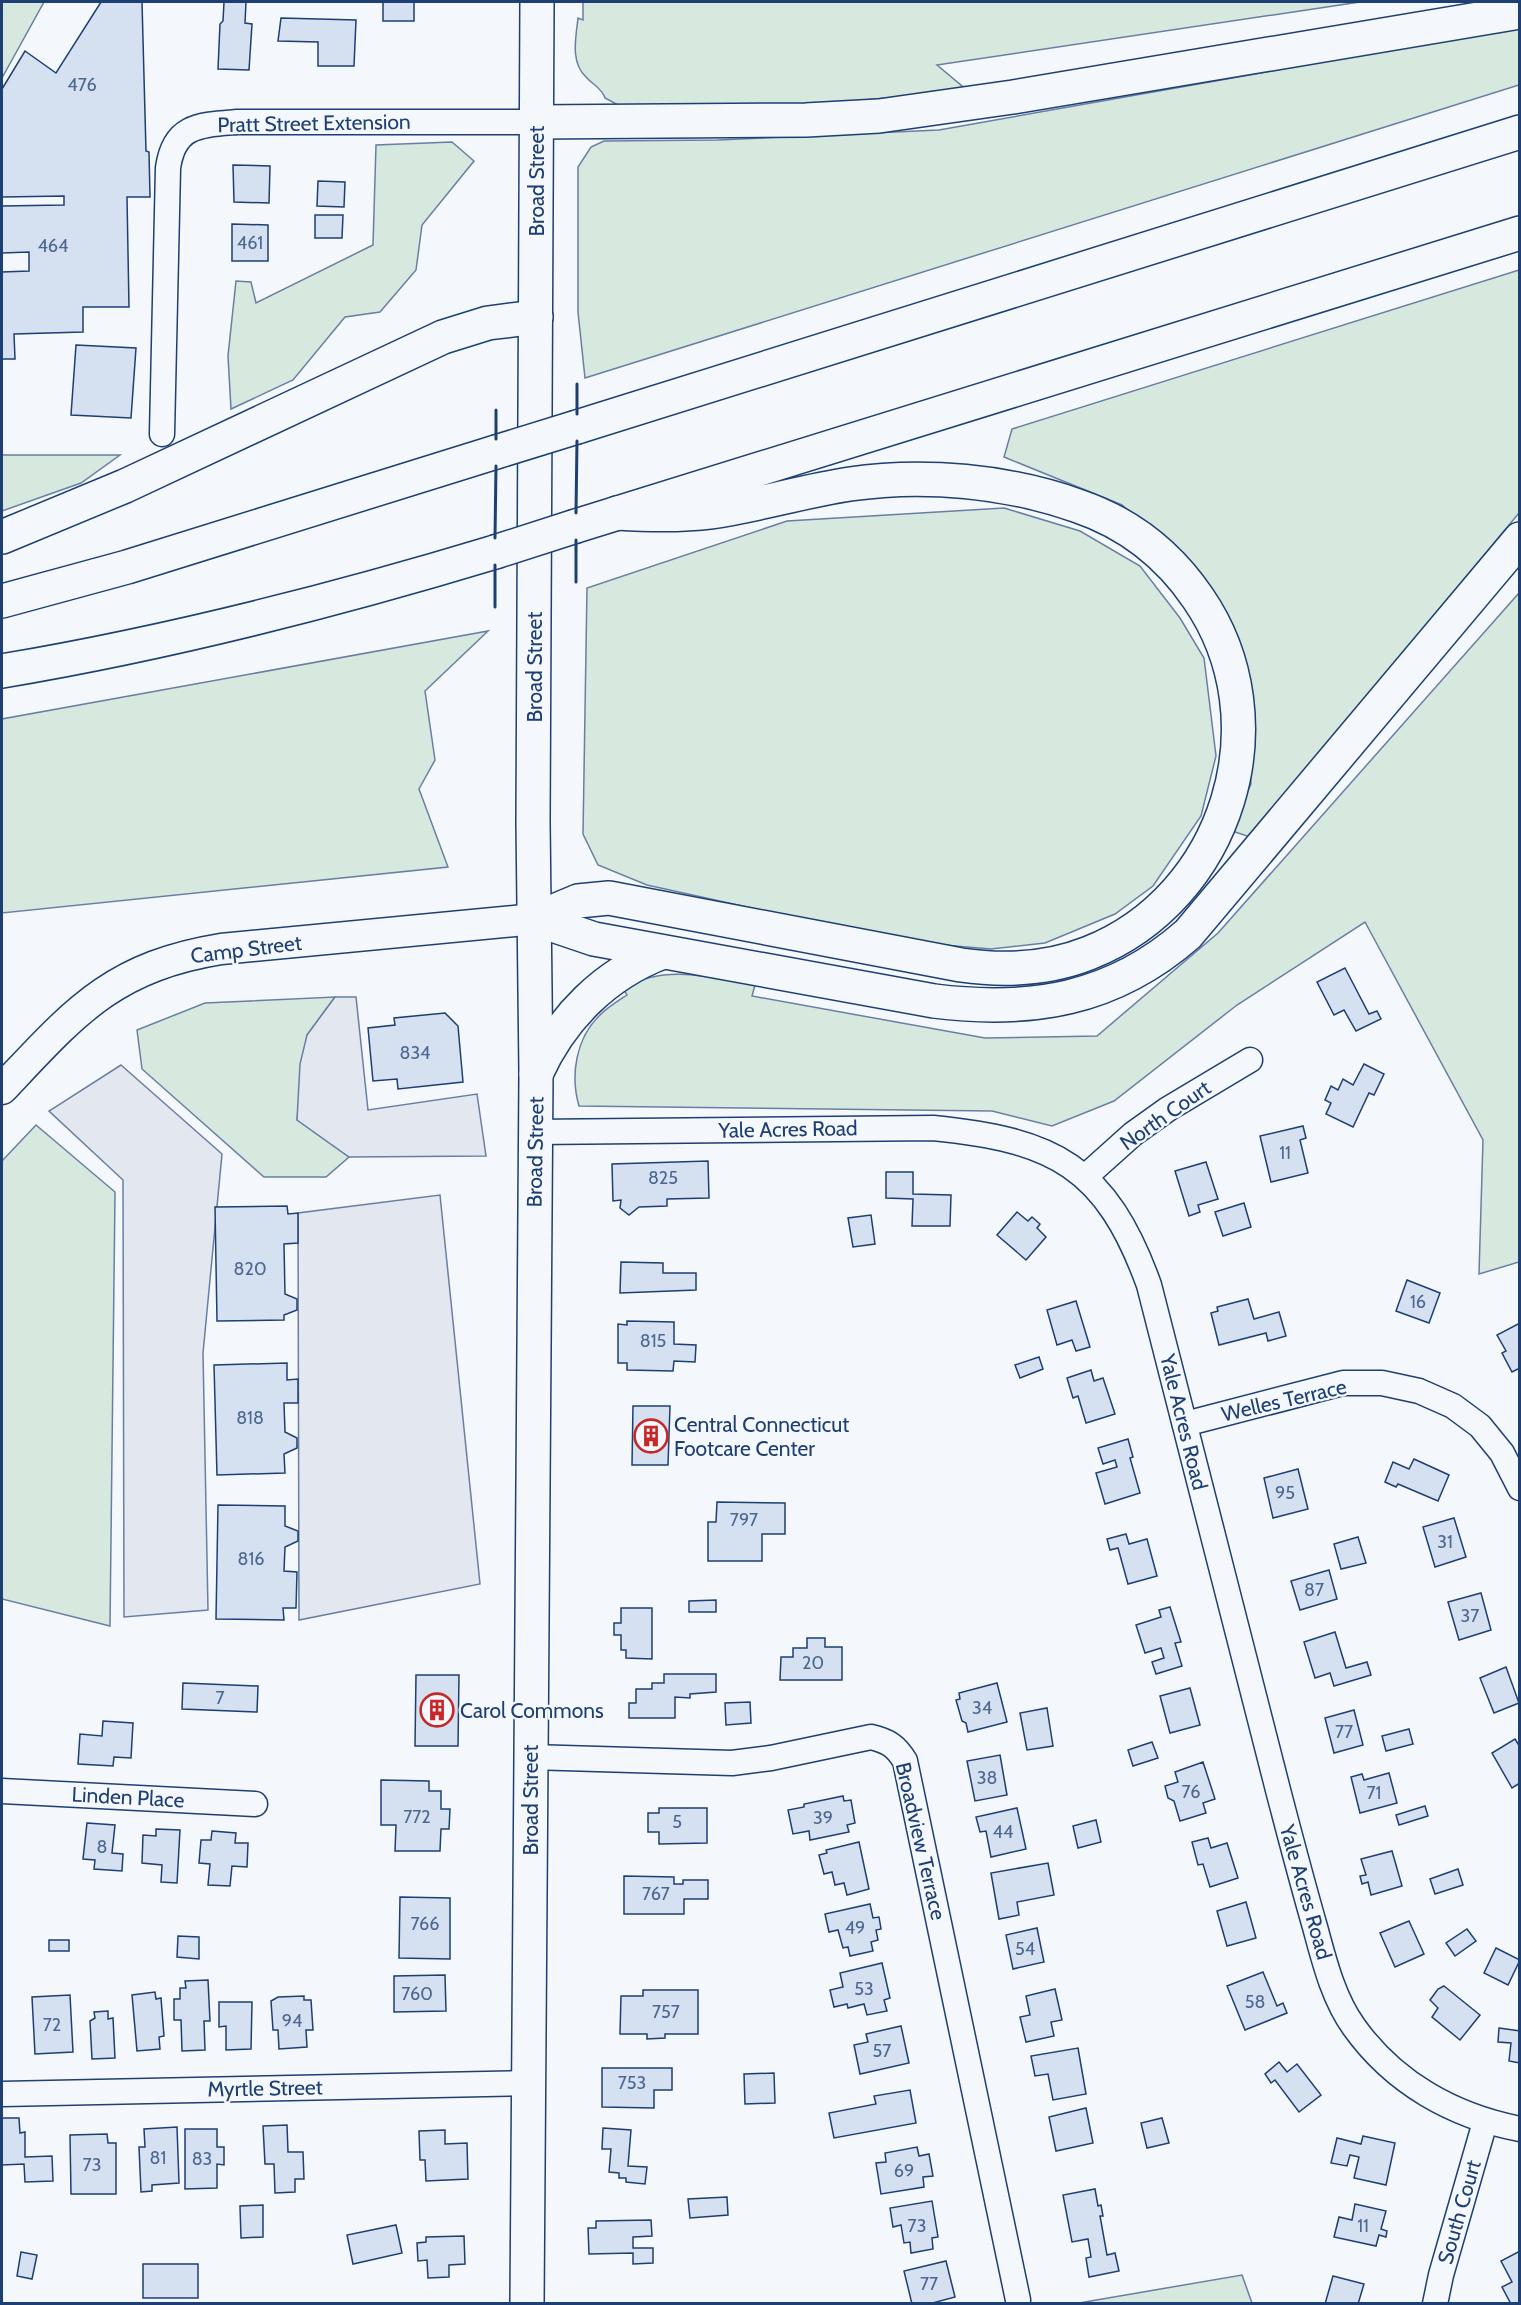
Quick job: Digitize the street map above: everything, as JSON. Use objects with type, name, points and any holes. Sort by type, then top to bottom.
[{"type":"main road","name":"Broad Street","points":[[527,2304],[536,1074],[537,2]]},
{"type":"main road","points":[[536,122],[795,121],[879,116],[1013,97],[1520,12]]},
{"type":"main road","points":[[2,601],[127,567],[1520,132]]},
{"type":"main road","points":[[2,671],[216,628],[364,590],[495,552],[1520,233]]},
{"type":"main road","points":[[2,537],[125,486],[458,331],[488,323],[536,317]]},
{"type":"main road","points":[[535,919],[578,901],[609,897],[961,965],[1008,968],[1054,963],[1087,954],[1116,941],[1145,921],[1172,897],[1194,871],[1212,842],[1226,809],[1235,777],[1240,738],[1238,708],[1228,659],[1213,622],[1191,587],[1164,556],[1133,532],[1098,513],[1059,500],[1014,490],[910,480],[836,486],[699,513],[617,513]]},
{"type":"main road","points":[[535,919],[585,938],[902,996],[985,1006],[1058,1001],[1089,992],[1127,976],[1165,953],[1188,934],[1520,539]]},
{"type":"main road","points":[[536,1074],[560,1032],[594,993],[624,969],[663,952]]},
{"type":"street","name":"Pratt Street Extension","points":[[162,434],[168,168],[171,152],[179,137],[202,125],[237,122],[536,122]]},
{"type":"street","name":"Camp Street","points":[[7,1074],[88,1002],[122,980],[172,960],[221,949],[535,919]]},
{"type":"street","name":"North Court","points":[[1085,1177],[1133,1134],[1168,1108],[1250,1060]]},
{"type":"street","name":"Yale Acres Road","points":[[534,1132],[933,1128],[982,1133],[1023,1143],[1058,1158],[1085,1177],[1114,1210],[1135,1247],[1149,1285],[1299,1873],[1334,1989],[1352,2025],[1376,2054],[1408,2082],[1443,2105],[1485,2122],[1520,2128]]},
{"type":"street","name":"Welles Terrace","points":[[1185,1424],[1343,1383],[1382,1383],[1419,1391],[1453,1406],[1471,1420],[1502,1453],[1520,1488]]},
{"type":"street","name":"Broadview Terrace","points":[[530,1757],[732,1763],[771,1758],[871,1737],[886,1740],[897,1748],[905,1761],[1018,2300]]},
{"type":"street","name":"Linden Place","points":[[2,1791],[255,1804]]},
{"type":"street","name":"Myrtle Street","points":[[2,2094],[529,2083]]},
{"type":"street","name":"South Court","points":[[1436,2304],[1441,2274],[1485,2122]]},
{"type":"shaded area","points":[[2,2],[44,2],[2,78]]},
{"type":"shaded area","points":[[583,2],[1360,2],[937,65],[968,91],[805,105],[620,106],[605,98],[600,89],[581,71],[578,64],[575,41],[578,18],[583,20]]},
{"type":"shaded area","points":[[1519,27],[1519,85],[585,378],[578,312],[578,167],[591,147],[604,141],[718,140],[939,130]]},
{"type":"shaded area","points":[[452,142],[474,161],[422,225],[416,270],[380,312],[345,317],[293,380],[231,409],[228,356],[236,281],[251,282],[256,303],[373,245],[376,145]]},
{"type":"shaded area","points":[[1519,270],[1519,513],[1250,837],[1229,830],[1251,784],[1247,696],[1186,561],[1122,505],[1004,457],[1012,429]]},
{"type":"shaded area","points":[[2,455],[120,455],[81,483],[2,511]]},
{"type":"shaded area","points":[[1004,508],[1080,531],[1140,566],[1180,618],[1204,658],[1216,756],[1201,816],[1153,886],[1115,914],[1045,943],[991,949],[907,942],[647,885],[598,865],[583,834],[587,588],[787,521]]},
{"type":"shaded area","points":[[1519,593],[1519,1262],[1479,1274],[1483,1140],[1365,922],[1237,1005],[1114,1101],[1052,1126],[992,1111],[579,1106],[575,1070],[585,1035],[600,1015],[627,995],[623,988],[655,976],[688,974],[755,985],[752,996],[985,1038],[1097,1036],[1218,933]]},
{"type":"shaded area","points":[[488,631],[425,691],[435,760],[419,789],[448,867],[2,913],[2,719]]},
{"type":"shaded area","points":[[335,997],[307,1035],[297,1120],[349,1157],[326,1177],[264,1177],[142,1069],[137,1030],[205,1003]]},
{"type":"shaded area","points":[[335,997],[356,997],[368,1110],[477,1094],[486,1156],[349,1157],[297,1120],[300,1064],[307,1035]]},
{"type":"shaded area","points":[[121,1065],[222,1154],[203,1353],[208,1610],[124,1617],[123,1180],[49,1111]]},
{"type":"shaded area","points":[[36,1125],[115,1192],[110,1626],[2,1599],[2,1161]]},
{"type":"shaded area","points":[[440,1195],[480,1584],[299,1620],[298,1213]]},
{"type":"shaded area","points":[[1242,2275],[1252,2303],[1079,2303]]},
{"type":"building","points":[[101,2],[142,2],[146,151],[149,152],[150,197],[127,197],[129,307],[83,307],[83,332],[14,334],[15,359],[2,359],[2,272],[29,271],[29,252],[2,253],[2,206],[64,205],[64,196],[2,197],[2,89],[25,51],[56,73]]},
{"type":"building","points":[[224,2],[246,2],[245,23],[252,24],[249,70],[218,69],[220,24],[223,21]]},
{"type":"building","points":[[383,2],[414,2],[414,21],[383,21]]},
{"type":"building","points":[[281,18],[356,20],[354,66],[318,66],[318,42],[278,41]]},
{"type":"building","points":[[233,165],[270,166],[269,203],[234,202]]},
{"type":"building","points":[[318,181],[345,182],[344,207],[317,206]]},
{"type":"building","points":[[315,215],[343,215],[342,238],[315,238]]},
{"type":"building","points":[[232,224],[268,225],[268,261],[232,261]]},
{"type":"building","points":[[76,345],[136,348],[131,418],[71,415]]},
{"type":"building","points":[[1345,968],[1369,1014],[1377,1011],[1381,1019],[1356,1031],[1344,1010],[1334,1015],[1317,982]]},
{"type":"building","points":[[445,1013],[458,1026],[463,1082],[398,1089],[397,1079],[373,1081],[368,1028],[395,1025],[394,1018]]},
{"type":"building","points":[[1364,1064],[1384,1074],[1374,1095],[1369,1093],[1353,1127],[1326,1114],[1331,1103],[1325,1100],[1331,1086],[1338,1090],[1343,1079],[1353,1085]]},
{"type":"building","points":[[1303,1126],[1306,1138],[1300,1140],[1308,1173],[1271,1182],[1260,1136]]},
{"type":"building","points":[[708,1161],[709,1198],[667,1199],[667,1206],[639,1207],[629,1215],[620,1208],[621,1200],[613,1201],[612,1164]]},
{"type":"building","points":[[1206,1162],[1218,1199],[1198,1205],[1200,1212],[1189,1216],[1175,1171]]},
{"type":"building","points":[[886,1172],[913,1172],[913,1194],[951,1195],[950,1226],[912,1226],[913,1199],[886,1198]]},
{"type":"building","points":[[1244,1203],[1251,1227],[1223,1236],[1215,1212]]},
{"type":"building","points":[[287,1206],[288,1214],[298,1213],[298,1243],[284,1244],[285,1294],[297,1299],[297,1310],[284,1315],[284,1320],[217,1321],[215,1207]]},
{"type":"building","points":[[1017,1212],[1028,1221],[1032,1217],[1040,1224],[1037,1228],[1046,1237],[1026,1260],[997,1235]]},
{"type":"building","points":[[871,1215],[875,1244],[853,1247],[848,1218]]},
{"type":"building","points":[[621,1262],[663,1263],[663,1273],[696,1273],[696,1290],[620,1293]]},
{"type":"building","points":[[1407,1280],[1440,1293],[1429,1323],[1396,1311]]},
{"type":"building","points":[[1248,1299],[1254,1319],[1279,1312],[1286,1336],[1268,1341],[1266,1333],[1219,1345],[1211,1313],[1218,1311],[1217,1307]]},
{"type":"building","points":[[1076,1301],[1090,1347],[1076,1351],[1072,1340],[1057,1345],[1047,1310]]},
{"type":"building","points":[[627,1321],[674,1322],[674,1344],[696,1345],[695,1362],[674,1361],[673,1371],[627,1370],[627,1363],[618,1363],[618,1324],[627,1325]]},
{"type":"building","points":[[1520,1323],[1520,1368],[1512,1372],[1502,1353],[1506,1351],[1497,1335]]},
{"type":"building","points":[[1039,1357],[1043,1369],[1020,1378],[1015,1365]]},
{"type":"building","points":[[287,1363],[287,1380],[298,1379],[298,1403],[284,1403],[285,1432],[297,1438],[297,1448],[284,1454],[285,1473],[217,1475],[214,1365]]},
{"type":"building","points":[[1091,1370],[1094,1381],[1103,1378],[1115,1414],[1086,1423],[1078,1396],[1073,1398],[1067,1378]]},
{"type":"building","name":"Central Connecticut Footcare Center","points":[[633,1406],[670,1406],[668,1465],[632,1465]]},
{"type":"building","points":[[1128,1439],[1133,1457],[1130,1458],[1140,1493],[1105,1504],[1096,1473],[1117,1467],[1115,1460],[1103,1464],[1098,1448]]},
{"type":"building","points":[[1414,1459],[1449,1475],[1438,1501],[1398,1484],[1396,1487],[1385,1482],[1393,1462],[1409,1469]]},
{"type":"building","points":[[1298,1469],[1308,1509],[1273,1518],[1264,1478]]},
{"type":"building","points":[[717,1502],[785,1503],[785,1534],[762,1534],[762,1561],[708,1561],[708,1522],[716,1522]]},
{"type":"building","points":[[218,1505],[285,1506],[285,1526],[298,1531],[298,1541],[285,1547],[284,1571],[297,1572],[296,1608],[283,1608],[284,1620],[216,1619]]},
{"type":"building","points":[[1454,1518],[1466,1557],[1435,1567],[1423,1527]]},
{"type":"building","points":[[1126,1534],[1129,1544],[1147,1539],[1157,1576],[1128,1584],[1118,1548],[1110,1550],[1107,1539]]},
{"type":"building","points":[[1358,1537],[1366,1563],[1341,1569],[1334,1544]]},
{"type":"building","points":[[1329,1570],[1337,1599],[1300,1610],[1291,1581]]},
{"type":"building","points":[[1481,1593],[1491,1630],[1459,1640],[1448,1602]]},
{"type":"building","points":[[716,1600],[716,1612],[689,1612],[689,1601]]},
{"type":"building","points":[[1170,1607],[1181,1642],[1175,1643],[1182,1666],[1156,1674],[1152,1662],[1164,1658],[1161,1648],[1145,1653],[1136,1625],[1161,1617],[1159,1610]]},
{"type":"building","points":[[621,1608],[652,1608],[652,1659],[626,1658],[626,1650],[621,1650],[621,1635],[614,1635],[614,1623],[621,1623]]},
{"type":"building","points":[[1335,1632],[1346,1668],[1367,1662],[1371,1675],[1334,1686],[1330,1673],[1315,1678],[1304,1642]]},
{"type":"building","points":[[807,1638],[825,1638],[825,1647],[842,1647],[842,1680],[780,1680],[781,1657],[793,1657],[793,1648],[807,1648]]},
{"type":"building","points":[[1506,1667],[1519,1703],[1494,1713],[1480,1678]]},
{"type":"building","points":[[664,1674],[716,1674],[716,1692],[690,1694],[690,1698],[675,1697],[675,1718],[629,1718],[629,1703],[636,1703],[636,1689],[652,1689],[652,1683],[664,1683]]},
{"type":"building","name":"Carol Commons","points":[[416,1675],[459,1675],[458,1746],[415,1746]]},
{"type":"building","points":[[183,1683],[258,1686],[257,1712],[182,1709]]},
{"type":"building","points":[[997,1683],[1007,1722],[968,1732],[956,1700],[960,1699],[959,1693]]},
{"type":"building","points":[[1190,1688],[1200,1725],[1170,1733],[1160,1696]]},
{"type":"building","points":[[750,1702],[751,1723],[726,1725],[725,1703]]},
{"type":"building","points":[[1047,1708],[1053,1746],[1027,1750],[1020,1713]]},
{"type":"building","points":[[1354,1710],[1363,1745],[1334,1753],[1325,1718]]},
{"type":"building","points":[[103,1721],[133,1723],[131,1758],[114,1757],[113,1766],[78,1764],[80,1734],[102,1736]]},
{"type":"building","points":[[1409,1729],[1413,1744],[1386,1751],[1382,1736]]},
{"type":"building","points":[[1515,1739],[1520,1747],[1520,1783],[1512,1788],[1492,1753]]},
{"type":"building","points":[[1152,1742],[1158,1758],[1133,1766],[1128,1750]]},
{"type":"building","points":[[1000,1755],[1007,1795],[975,1801],[967,1761]]},
{"type":"building","points":[[1203,1762],[1215,1799],[1203,1803],[1206,1813],[1180,1821],[1174,1801],[1168,1798],[1165,1786],[1178,1782],[1175,1772]]},
{"type":"building","points":[[1389,1773],[1397,1803],[1360,1813],[1351,1777],[1362,1774],[1364,1780]]},
{"type":"building","points":[[381,1780],[429,1781],[429,1791],[441,1791],[441,1809],[450,1809],[449,1829],[441,1829],[440,1851],[395,1851],[396,1825],[381,1825]]},
{"type":"building","points":[[843,1796],[844,1801],[851,1800],[855,1823],[847,1825],[849,1832],[810,1840],[809,1831],[793,1834],[788,1810],[804,1807],[804,1804]]},
{"type":"building","points":[[1425,1806],[1428,1816],[1399,1825],[1396,1815]]},
{"type":"building","points":[[659,1808],[707,1808],[707,1843],[659,1844],[659,1832],[648,1832],[648,1813],[659,1813]]},
{"type":"building","points":[[1017,1808],[1026,1849],[991,1857],[986,1831],[980,1832],[976,1817]]},
{"type":"building","points":[[1096,1820],[1101,1842],[1078,1848],[1073,1826]]},
{"type":"building","points":[[87,1823],[115,1825],[112,1853],[123,1854],[122,1871],[94,1869],[95,1860],[83,1859]]},
{"type":"building","points":[[156,1829],[180,1830],[177,1883],[161,1882],[162,1865],[142,1863],[143,1835],[156,1836]]},
{"type":"building","points":[[212,1831],[236,1833],[235,1843],[248,1843],[247,1867],[232,1866],[230,1886],[208,1885],[210,1864],[199,1863],[201,1840],[211,1840]]},
{"type":"building","points":[[1208,1838],[1211,1848],[1227,1843],[1238,1878],[1210,1887],[1203,1864],[1198,1865],[1192,1842]]},
{"type":"building","points":[[859,1842],[869,1889],[847,1895],[844,1883],[835,1885],[832,1872],[824,1874],[819,1855],[827,1853],[826,1850]]},
{"type":"building","points":[[1392,1851],[1402,1886],[1371,1895],[1368,1882],[1362,1884],[1360,1876],[1366,1875],[1361,1859]]},
{"type":"building","points":[[1048,1863],[1054,1895],[1017,1902],[1019,1915],[999,1919],[991,1873]]},
{"type":"building","points":[[1458,1869],[1463,1885],[1435,1894],[1430,1879]]},
{"type":"building","points":[[624,1876],[674,1877],[674,1884],[683,1884],[683,1880],[708,1880],[708,1899],[684,1899],[684,1914],[624,1914]]},
{"type":"building","points":[[400,1897],[450,1898],[450,1959],[399,1958]]},
{"type":"building","points":[[1246,1902],[1256,1938],[1227,1946],[1217,1911]]},
{"type":"building","points":[[870,1904],[873,1918],[879,1917],[881,1929],[876,1930],[878,1940],[871,1942],[873,1951],[850,1956],[848,1947],[843,1948],[838,1930],[829,1932],[825,1914]]},
{"type":"building","points":[[1409,1921],[1424,1954],[1395,1967],[1380,1933]]},
{"type":"building","points":[[1037,1928],[1044,1962],[1013,1969],[1006,1935]]},
{"type":"building","points":[[1467,1929],[1476,1941],[1455,1956],[1446,1943]]},
{"type":"building","points":[[178,1936],[199,1937],[199,1959],[177,1957]]},
{"type":"building","points":[[49,1940],[69,1940],[69,1951],[49,1951]]},
{"type":"building","points":[[1496,1948],[1520,1960],[1508,1985],[1484,1973]]},
{"type":"building","points":[[882,1963],[890,1998],[884,2000],[887,2011],[867,2015],[864,2004],[848,2008],[847,2004],[834,2007],[830,1990],[843,1987],[840,1973]]},
{"type":"building","points":[[1263,1972],[1277,2006],[1283,2003],[1287,2013],[1245,2030],[1227,1986]]},
{"type":"building","points":[[445,1975],[446,2011],[394,2012],[394,1976]]},
{"type":"building","points":[[208,1980],[210,2021],[204,2021],[205,2050],[182,2051],[181,2020],[174,2020],[174,1999],[180,1999],[180,1988],[186,1988],[185,1981]]},
{"type":"building","points":[[1444,1986],[1480,2015],[1460,2040],[1432,2017],[1438,2008],[1430,2000],[1438,1989]]},
{"type":"building","points":[[1055,1989],[1062,2020],[1051,2022],[1054,2036],[1026,2042],[1020,2017],[1030,2015],[1026,1996]]},
{"type":"building","points":[[643,1990],[698,1990],[698,2034],[665,2034],[665,2038],[647,2039],[647,2034],[620,2034],[621,1996],[643,1996]]},
{"type":"building","points":[[155,1992],[156,1999],[161,1998],[164,2036],[159,2037],[160,2049],[137,2051],[132,1995]]},
{"type":"building","points":[[70,1995],[73,2052],[35,2054],[32,1997]]},
{"type":"building","points":[[304,1996],[304,2000],[311,2000],[313,2030],[306,2030],[307,2047],[279,2049],[278,2030],[273,2030],[271,2001],[278,1997]]},
{"type":"building","points":[[219,2002],[252,2002],[251,2049],[226,2050],[226,2026],[219,2027]]},
{"type":"building","points":[[108,2011],[108,2019],[113,2018],[115,2058],[92,2059],[90,2021],[95,2018],[94,2012]]},
{"type":"building","points":[[901,2026],[909,2063],[860,2074],[854,2045],[868,2042],[866,2034]]},
{"type":"building","points":[[1499,2028],[1520,2031],[1520,2063],[1509,2061],[1511,2043],[1498,2042]]},
{"type":"building","points":[[1078,2048],[1086,2094],[1053,2100],[1048,2074],[1035,2076],[1031,2056]]},
{"type":"building","points":[[1279,2062],[1287,2072],[1297,2064],[1321,2095],[1299,2112],[1275,2080],[1271,2083],[1265,2074]]},
{"type":"building","points":[[602,2068],[672,2068],[672,2090],[654,2090],[654,2108],[602,2107]]},
{"type":"building","points":[[774,2073],[775,2103],[745,2104],[744,2074]]},
{"type":"building","points":[[910,2090],[916,2123],[834,2138],[829,2113],[876,2104],[874,2096]]},
{"type":"building","points":[[1086,2108],[1093,2143],[1056,2151],[1049,2117]]},
{"type":"building","points":[[2,2118],[19,2118],[20,2133],[25,2132],[25,2157],[52,2156],[53,2181],[25,2182],[24,2164],[2,2165]]},
{"type":"building","points":[[1162,2118],[1169,2143],[1147,2148],[1141,2123]]},
{"type":"building","points":[[287,2125],[288,2152],[303,2152],[304,2179],[295,2179],[295,2192],[275,2193],[274,2164],[265,2164],[263,2126]]},
{"type":"building","points":[[177,2127],[179,2183],[152,2185],[152,2191],[141,2192],[139,2147],[145,2147],[144,2129]]},
{"type":"building","points":[[603,2128],[631,2130],[628,2166],[647,2167],[645,2184],[626,2182],[626,2178],[619,2178],[619,2173],[609,2172],[611,2149],[602,2149]]},
{"type":"building","points":[[185,2129],[217,2129],[217,2147],[224,2147],[224,2165],[217,2164],[217,2188],[185,2189]]},
{"type":"building","points":[[445,2130],[445,2144],[467,2143],[468,2179],[426,2181],[425,2160],[420,2160],[419,2131]]},
{"type":"building","points":[[107,2134],[108,2143],[116,2143],[116,2194],[71,2194],[70,2135]]},
{"type":"building","points":[[1363,2136],[1395,2143],[1386,2185],[1354,2178],[1359,2157],[1350,2155],[1347,2166],[1331,2163],[1337,2138],[1361,2144]]},
{"type":"building","points":[[917,2147],[919,2156],[929,2154],[933,2176],[923,2177],[924,2187],[881,2194],[876,2163],[886,2162],[885,2153]]},
{"type":"building","points":[[1095,2189],[1098,2206],[1101,2205],[1103,2216],[1100,2216],[1107,2255],[1115,2253],[1119,2271],[1089,2277],[1086,2258],[1091,2257],[1088,2239],[1072,2242],[1063,2195]]},
{"type":"building","points":[[727,2197],[728,2215],[690,2218],[688,2199]]},
{"type":"building","points":[[932,2201],[938,2237],[932,2238],[933,2249],[911,2253],[910,2242],[904,2243],[901,2225],[893,2227],[890,2208]]},
{"type":"building","points":[[1355,2204],[1386,2211],[1381,2229],[1387,2231],[1386,2237],[1379,2235],[1376,2246],[1334,2237],[1339,2217],[1352,2220]]},
{"type":"building","points":[[263,2205],[263,2237],[241,2238],[240,2206]]},
{"type":"building","points":[[651,2220],[652,2236],[633,2237],[633,2248],[653,2248],[653,2263],[633,2264],[633,2253],[589,2254],[588,2228],[596,2228],[596,2221]]},
{"type":"building","points":[[396,2225],[402,2253],[353,2264],[347,2235]]},
{"type":"building","points":[[464,2236],[465,2264],[449,2265],[449,2277],[428,2278],[427,2260],[418,2261],[417,2243],[426,2242],[426,2237]]},
{"type":"building","points":[[1520,2251],[1520,2304],[1511,2304],[1502,2287],[1512,2282],[1501,2261]]},
{"type":"building","points":[[21,2252],[37,2255],[32,2279],[17,2276]]},
{"type":"building","points":[[946,2261],[955,2297],[929,2304],[912,2304],[904,2271]]},
{"type":"building","points":[[143,2264],[198,2264],[198,2298],[143,2298]]},
{"type":"building","points":[[1333,2276],[1364,2284],[1358,2304],[1325,2304]]},
{"type":"wall","points":[[577,384],[577,414]]},
{"type":"wall","points":[[496,410],[496,439]]},
{"type":"wall","points":[[576,513],[577,441]]},
{"type":"wall","points":[[495,538],[496,466]]},
{"type":"wall","points":[[576,540],[576,582]]},
{"type":"wall","points":[[495,565],[495,607]]},
{"type":"place","name":"Central Connecticut Footcare Center","points":[[651,1436]]},
{"type":"place","name":"Carol Commons","points":[[437,1710]]}]
